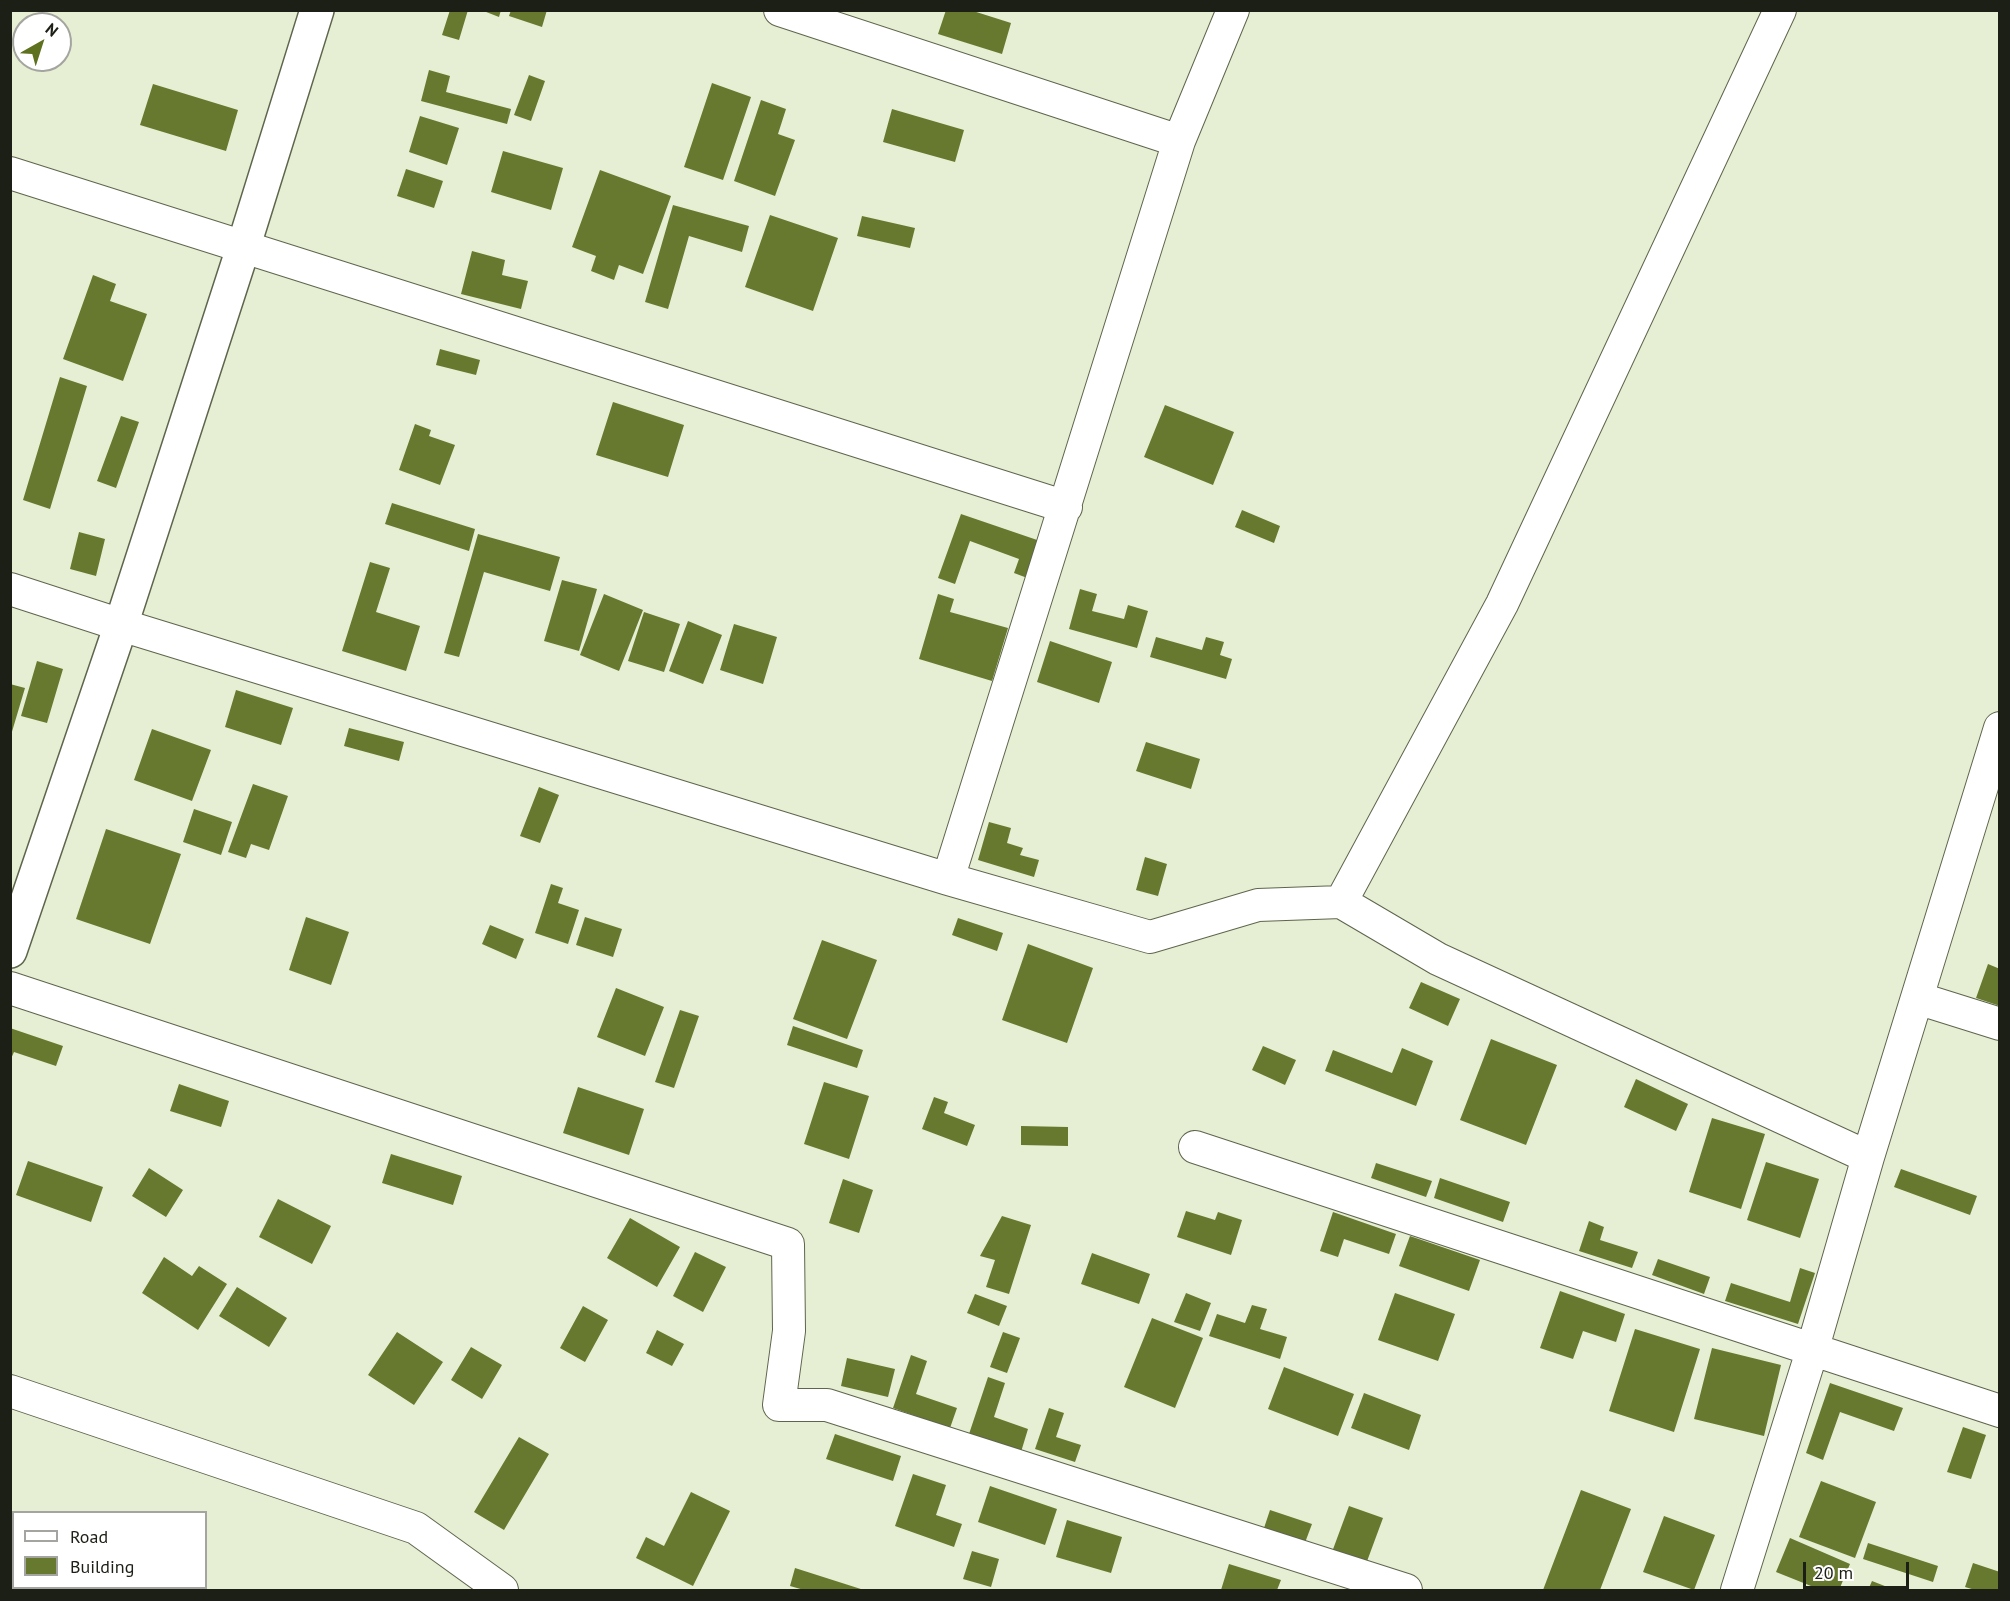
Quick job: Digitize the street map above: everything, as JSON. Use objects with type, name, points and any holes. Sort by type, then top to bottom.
[{"type":"street","points":[[10,951],[121,625],[244,245],[316,10]]},
{"type":"street","points":[[780,10],[1179,141]]},
{"type":"street","points":[[948,879],[1179,141],[1233,10]]},
{"type":"street","points":[[1341,902],[1502,604],[1780,10]]},
{"type":"street","points":[[10,173],[244,245],[1066,507]]},
{"type":"street","points":[[10,589],[948,879],[1150,937],[1258,905],[1341,902],[1438,959],[1868,1157]]},
{"type":"street","points":[[1737,1590],[1812,1351],[1868,1157],[2000,728]]},
{"type":"street","points":[[10,988],[788,1244],[789,1331],[779,1405],[827,1405],[1406,1590]]},
{"type":"street","points":[[1917,998],[2000,1024]]},
{"type":"street","points":[[1195,1147],[2000,1411]]},
{"type":"street","points":[[10,1391],[416,1528],[502,1590]]},
{"type":"building","points":[[450,10],[468,10],[459,40],[442,35]]},
{"type":"building","points":[[481,10],[501,10],[499,17]]},
{"type":"building","points":[[511,10],[547,10],[542,27],[509,16]]},
{"type":"building","points":[[946,10],[970,10],[1011,23],[1002,54],[938,34]]},
{"type":"building","points":[[429,70],[450,76],[446,92],[511,109],[507,124],[421,101]]},
{"type":"building","points":[[529,75],[545,81],[531,121],[514,115]]},
{"type":"building","points":[[712,83],[751,97],[723,180],[684,167]]},
{"type":"building","points":[[153,84],[238,110],[226,151],[140,125]]},
{"type":"building","points":[[761,100],[786,109],[778,134],[795,140],[775,196],[734,181]]},
{"type":"building","points":[[892,109],[964,130],[955,162],[883,142]]},
{"type":"building","points":[[420,116],[459,128],[447,165],[409,152]]},
{"type":"building","points":[[503,151],[563,168],[551,210],[491,192]]},
{"type":"building","points":[[406,169],[443,181],[434,208],[397,196]]},
{"type":"building","points":[[600,170],[671,196],[643,274],[619,265],[614,280],[591,271],[596,256],[572,247]]},
{"type":"building","points":[[673,205],[749,226],[742,252],[689,236],[668,309],[645,302]]},
{"type":"building","points":[[770,215],[838,238],[813,311],[745,287]]},
{"type":"building","points":[[862,216],[915,228],[910,248],[857,236]]},
{"type":"building","points":[[472,251],[505,260],[502,275],[528,281],[521,309],[461,294]]},
{"type":"building","points":[[93,275],[116,284],[110,301],[147,314],[123,381],[63,359]]},
{"type":"building","points":[[440,349],[480,360],[476,375],[436,365]]},
{"type":"building","points":[[60,377],[87,386],[50,509],[23,500]]},
{"type":"building","points":[[613,402],[684,425],[668,477],[596,455]]},
{"type":"building","points":[[1165,405],[1234,432],[1213,485],[1144,457]]},
{"type":"building","points":[[121,416],[139,422],[116,488],[97,481]]},
{"type":"building","points":[[415,424],[431,430],[429,436],[455,445],[440,485],[399,470]]},
{"type":"building","points":[[392,503],[475,529],[469,551],[385,524]]},
{"type":"building","points":[[1242,510],[1280,526],[1274,543],[1235,527]]},
{"type":"building","points":[[961,514],[1043,542],[1030,579],[1014,573],[1019,559],[970,541],[955,584],[938,578]]},
{"type":"building","points":[[79,532],[105,539],[96,576],[70,569]]},
{"type":"building","points":[[478,534],[560,557],[550,591],[484,572],[459,657],[444,653]]},
{"type":"building","points":[[370,562],[390,568],[376,612],[420,626],[406,671],[342,651]]},
{"type":"building","points":[[562,580],[597,589],[579,651],[544,641]]},
{"type":"building","points":[[1080,589],[1097,594],[1092,611],[1124,619],[1128,605],[1148,611],[1137,648],[1069,629]]},
{"type":"building","points":[[604,594],[643,610],[619,671],[580,655]]},
{"type":"building","points":[[938,594],[954,599],[950,612],[1008,628],[992,681],[919,659]]},
{"type":"building","points":[[644,612],[680,624],[664,672],[628,661]]},
{"type":"building","points":[[688,621],[722,635],[703,684],[669,671]]},
{"type":"building","points":[[734,624],[777,637],[763,684],[720,670]]},
{"type":"building","points":[[1156,637],[1202,650],[1206,637],[1224,642],[1220,655],[1232,659],[1226,679],[1150,657]]},
{"type":"building","points":[[1050,641],[1112,662],[1099,703],[1037,682]]},
{"type":"building","points":[[37,661],[63,669],[47,723],[21,716]]},
{"type":"building","points":[[10,684],[25,688],[11,735],[10,735]]},
{"type":"building","points":[[236,690],[293,708],[281,745],[225,727]]},
{"type":"building","points":[[349,728],[404,742],[399,761],[344,746]]},
{"type":"building","points":[[152,729],[211,750],[192,801],[134,780]]},
{"type":"building","points":[[1146,742],[1200,759],[1191,789],[1136,771]]},
{"type":"building","points":[[253,784],[288,796],[269,850],[251,844],[246,858],[228,852]]},
{"type":"building","points":[[539,787],[559,795],[540,843],[520,836]]},
{"type":"building","points":[[194,809],[232,822],[221,855],[183,842]]},
{"type":"building","points":[[989,822],[1011,828],[1007,843],[1023,848],[1020,855],[1039,860],[1034,877],[978,860]]},
{"type":"building","points":[[106,829],[181,854],[150,944],[76,919]]},
{"type":"building","points":[[1145,857],[1167,864],[1158,896],[1136,890]]},
{"type":"building","points":[[551,884],[563,888],[558,903],[579,910],[568,944],[535,933]]},
{"type":"building","points":[[306,917],[349,932],[331,985],[289,970]]},
{"type":"building","points":[[585,917],[622,929],[613,957],[576,945]]},
{"type":"building","points":[[958,918],[1003,933],[997,951],[952,935]]},
{"type":"building","points":[[490,925],[524,939],[516,959],[482,944]]},
{"type":"building","points":[[822,940],[877,960],[847,1039],[793,1019]]},
{"type":"building","points":[[1028,944],[1093,968],[1067,1043],[1002,1020]]},
{"type":"building","points":[[1988,964],[2000,969],[2000,1006],[1976,998]]},
{"type":"building","points":[[1421,982],[1460,999],[1448,1026],[1409,1008]]},
{"type":"building","points":[[616,988],[664,1007],[645,1056],[597,1037]]},
{"type":"building","points":[[680,1010],[699,1016],[674,1088],[655,1082]]},
{"type":"building","points":[[793,1026],[863,1050],[857,1068],[787,1045]]},
{"type":"building","points":[[10,1028],[63,1046],[56,1066],[14,1052],[10,1061]]},
{"type":"building","points":[[1491,1039],[1557,1065],[1526,1145],[1460,1120]]},
{"type":"building","points":[[1263,1046],[1296,1060],[1285,1085],[1252,1070]]},
{"type":"building","points":[[1402,1048],[1433,1061],[1416,1106],[1325,1071],[1333,1050],[1392,1073]]},
{"type":"building","points":[[1636,1079],[1688,1104],[1676,1131],[1624,1107]]},
{"type":"building","points":[[824,1082],[869,1096],[849,1159],[804,1144]]},
{"type":"building","points":[[179,1084],[229,1101],[221,1127],[170,1111]]},
{"type":"building","points":[[578,1087],[644,1109],[629,1155],[563,1133]]},
{"type":"building","points":[[934,1097],[948,1102],[944,1113],[975,1125],[967,1146],[922,1129]]},
{"type":"building","points":[[1712,1118],[1765,1134],[1741,1209],[1689,1192]]},
{"type":"building","points":[[1021,1126],[1068,1127],[1068,1146],[1021,1145]]},
{"type":"building","points":[[391,1154],[462,1176],[453,1205],[382,1183]]},
{"type":"building","points":[[28,1161],[103,1187],[91,1222],[16,1195]]},
{"type":"building","points":[[1766,1162],[1819,1179],[1800,1238],[1747,1220]]},
{"type":"building","points":[[1376,1163],[1432,1181],[1426,1197],[1371,1178]]},
{"type":"building","points":[[149,1168],[183,1190],[166,1217],[132,1196]]},
{"type":"building","points":[[1901,1169],[1977,1196],[1970,1215],[1894,1187]]},
{"type":"building","points":[[1440,1178],[1510,1202],[1503,1222],[1434,1198]]},
{"type":"building","points":[[843,1179],[873,1190],[859,1233],[829,1223]]},
{"type":"building","points":[[278,1199],[331,1226],[312,1264],[259,1237]]},
{"type":"building","points":[[1186,1211],[1215,1220],[1218,1212],[1242,1220],[1231,1255],[1177,1237]]},
{"type":"building","points":[[1333,1212],[1396,1234],[1389,1254],[1344,1239],[1338,1257],[1320,1251]]},
{"type":"building","points":[[1002,1216],[1031,1225],[1009,1294],[986,1287],[995,1260],[980,1256]]},
{"type":"building","points":[[630,1218],[680,1247],[657,1287],[607,1258]]},
{"type":"building","points":[[1589,1221],[1604,1227],[1600,1240],[1638,1252],[1632,1268],[1579,1251]]},
{"type":"building","points":[[1410,1236],[1480,1260],[1469,1291],[1399,1266]]},
{"type":"building","points":[[695,1252],[726,1267],[703,1312],[673,1296]]},
{"type":"building","points":[[1092,1253],[1150,1274],[1139,1304],[1081,1284]]},
{"type":"building","points":[[164,1257],[192,1276],[199,1266],[227,1284],[198,1330],[142,1293]]},
{"type":"building","points":[[1658,1259],[1710,1277],[1704,1294],[1652,1275]]},
{"type":"building","points":[[1800,1268],[1815,1273],[1798,1324],[1725,1301],[1731,1283],[1790,1302]]},
{"type":"building","points":[[237,1287],[287,1318],[269,1347],[219,1316]]},
{"type":"building","points":[[1560,1291],[1625,1314],[1616,1342],[1583,1331],[1573,1359],[1540,1348]]},
{"type":"building","points":[[1186,1293],[1211,1303],[1200,1331],[1174,1322]]},
{"type":"building","points":[[1395,1293],[1455,1314],[1438,1361],[1378,1340]]},
{"type":"building","points":[[975,1294],[1007,1306],[999,1326],[967,1313]]},
{"type":"building","points":[[1252,1305],[1267,1309],[1260,1329],[1287,1337],[1280,1359],[1209,1336],[1217,1314],[1245,1323]]},
{"type":"building","points":[[583,1306],[608,1320],[585,1362],[560,1348]]},
{"type":"building","points":[[1152,1318],[1203,1338],[1175,1408],[1124,1387]]},
{"type":"building","points":[[1635,1329],[1700,1349],[1674,1432],[1609,1411]]},
{"type":"building","points":[[657,1330],[684,1344],[672,1366],[646,1353]]},
{"type":"building","points":[[397,1332],[443,1362],[414,1405],[368,1375]]},
{"type":"building","points":[[1003,1332],[1020,1338],[1007,1373],[990,1367]]},
{"type":"building","points":[[471,1347],[502,1365],[482,1399],[451,1380]]},
{"type":"building","points":[[1712,1348],[1781,1365],[1764,1436],[1694,1419]]},
{"type":"building","points":[[911,1355],[927,1361],[916,1394],[957,1408],[950,1428],[893,1408]]},
{"type":"building","points":[[847,1358],[895,1369],[888,1397],[841,1386]]},
{"type":"building","points":[[1284,1367],[1354,1394],[1338,1436],[1268,1409]]},
{"type":"building","points":[[988,1377],[1005,1383],[994,1417],[1028,1429],[1021,1452],[969,1434]]},
{"type":"building","points":[[1830,1383],[1903,1408],[1894,1431],[1840,1412],[1823,1460],[1806,1453]]},
{"type":"building","points":[[1364,1393],[1421,1415],[1409,1450],[1351,1428]]},
{"type":"building","points":[[1049,1408],[1064,1413],[1056,1437],[1081,1445],[1075,1462],[1035,1449]]},
{"type":"building","points":[[1963,1427],[1986,1435],[1971,1479],[1947,1472]]},
{"type":"building","points":[[835,1434],[901,1456],[893,1481],[826,1459]]},
{"type":"building","points":[[519,1437],[549,1454],[504,1530],[474,1512]]},
{"type":"building","points":[[913,1474],[946,1485],[936,1515],[962,1524],[954,1547],[895,1526]]},
{"type":"building","points":[[1821,1481],[1876,1502],[1855,1558],[1799,1537]]},
{"type":"building","points":[[990,1486],[1057,1509],[1045,1545],[978,1522]]},
{"type":"building","points":[[1581,1490],[1631,1509],[1600,1590],[1543,1590]]},
{"type":"building","points":[[691,1492],[730,1511],[693,1586],[636,1558],[646,1537],[664,1546]]},
{"type":"building","points":[[1349,1506],[1383,1518],[1366,1564],[1332,1552]]},
{"type":"building","points":[[1270,1510],[1312,1524],[1303,1548],[1262,1534]]},
{"type":"building","points":[[1664,1516],[1715,1535],[1694,1590],[1643,1572]]},
{"type":"building","points":[[1067,1520],[1122,1537],[1111,1573],[1056,1557]]},
{"type":"building","points":[[12,1536],[12,1589],[30,1590],[10,1590],[10,1539]]},
{"type":"building","points":[[1790,1538],[1850,1564],[1839,1590],[1821,1590],[1776,1572]]},
{"type":"building","points":[[1868,1543],[1938,1566],[1933,1582],[1863,1559]]},
{"type":"building","points":[[972,1551],[999,1559],[991,1587],[963,1579]]},
{"type":"building","points":[[1973,1563],[2000,1572],[2000,1590],[1975,1590],[1965,1587]]},
{"type":"building","points":[[1229,1564],[1281,1580],[1277,1590],[1221,1590]]},
{"type":"building","points":[[795,1568],[864,1590],[804,1590],[790,1586]]},
{"type":"building","points":[[1872,1581],[1895,1590],[1868,1590]]}]
